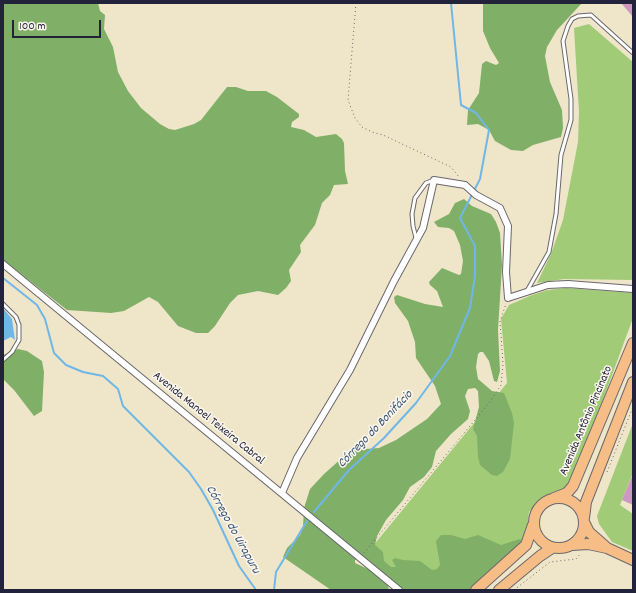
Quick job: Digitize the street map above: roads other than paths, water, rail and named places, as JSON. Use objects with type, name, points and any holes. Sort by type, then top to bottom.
[{"type":"main road","name":"Avenida Antônio Pincinato","points":[[476,590],[526,545],[534,518],[541,505],[567,493],[573,486],[633,343]]},
{"type":"main road","points":[[572,545],[581,535],[586,502],[633,382]]},
{"type":"main road","points":[[554,498],[569,500],[581,510],[589,532],[607,548]]},
{"type":"main road","points":[[533,525],[539,540],[552,548],[559,549],[572,545],[588,544],[607,548],[633,560]]},
{"type":"main road","points":[[499,590],[552,548]]},
{"type":"street","points":[[282,493],[297,458],[350,370],[390,287],[423,228],[434,180],[468,187],[476,195],[500,208],[508,226],[506,272],[508,298],[548,285],[568,284],[633,289]]},
{"type":"street","name":"Avenida Manoel Teixeira Cabral","points":[[3,264],[361,557],[399,590]]},
{"type":"lane","points":[[527,292],[549,252],[556,214],[561,155],[571,120],[571,99],[563,40],[568,26],[572,19],[578,16],[591,15],[633,53]]},
{"type":"lane","points":[[417,239],[412,226],[412,214],[415,198],[426,183],[434,180]]},
{"type":"lane","points":[[3,304],[16,317],[19,325],[19,340],[12,352],[3,360]]},
{"type":"water","points":[[3,308],[12,319],[15,340],[11,337],[3,341]]},
{"type":"waterway","name":"Córrego do Bonifácio","points":[[314,512],[349,470],[384,438],[416,403],[450,356],[470,308],[475,276],[475,246],[460,218],[480,179],[489,130],[476,113],[461,105],[451,3]]},
{"type":"waterway","name":"Córrego do Uirapuru","points":[[3,278],[37,305],[45,319],[54,353],[66,365],[83,372],[103,376],[118,389],[123,406],[189,472],[213,510],[239,566],[256,590]]},
{"type":"waterway","points":[[274,590],[276,572],[307,521]]}]
